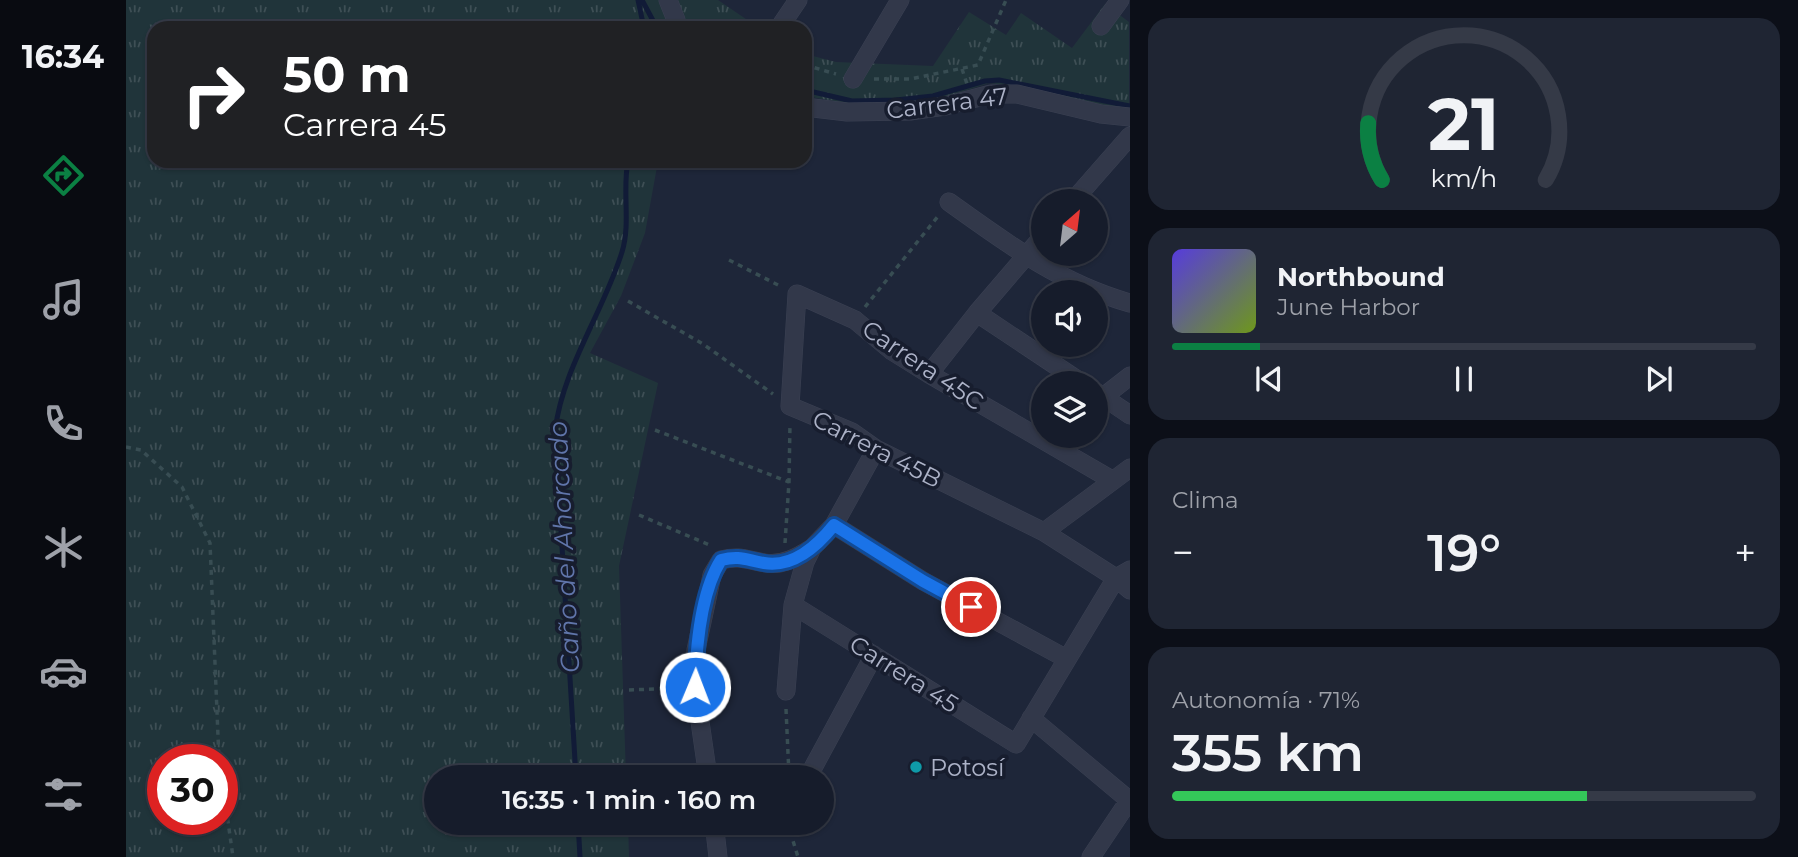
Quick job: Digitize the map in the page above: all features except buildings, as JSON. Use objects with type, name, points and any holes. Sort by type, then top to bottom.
[{"type":"street","points":[[668,0],[676,20]]},
{"type":"street","points":[[784,21],[798,0]]},
{"type":"street","points":[[853,79],[900,0]]},
{"type":"street","points":[[1101,26],[1120,0]]},
{"type":"street","name":"Carrera 47","points":[[812,108],[847,112],[910,111],[945,106],[991,94],[1017,94],[1101,114],[1129,117]]},
{"type":"street","points":[[1083,189],[1129,136]]},
{"type":"street","points":[[949,202],[1025,257],[1079,285],[1127,298]]},
{"type":"street","points":[[929,374],[1031,250]]},
{"type":"street","points":[[790,406],[797,294]]},
{"type":"street","name":"Carrera 45C","points":[[797,294],[855,320],[892,351],[1112,480]]},
{"type":"street","points":[[977,313],[1064,371]]},
{"type":"street","points":[[1108,389],[1129,376]]},
{"type":"street","points":[[1108,401],[1129,415]]},
{"type":"street","name":"Carrera 45B","points":[[790,406],[852,432],[876,449],[1044,532],[1125,579]]},
{"type":"street","points":[[706,765],[695,687],[696,650],[712,575],[721,560],[736,556],[768,564],[797,558],[812,548],[834,525],[876,449]]},
{"type":"street","points":[[1044,532],[1129,468]]},
{"type":"street","points":[[834,525],[923,581],[1067,659]]},
{"type":"street","points":[[786,691],[793,605],[800,576],[812,548]]},
{"type":"street","points":[[1091,857],[1129,800],[1031,718],[1067,659],[1125,579]]},
{"type":"street","name":"Carrera 45","points":[[793,605],[1016,744],[1031,718]]},
{"type":"street","points":[[814,765],[874,655]]},
{"type":"street","points":[[716,835],[719,857]]},
{"type":"path","points":[[812,67],[853,79],[910,79],[978,65],[1006,0]]},
{"type":"path","points":[[962,69],[966,79]]},
{"type":"path","points":[[855,320],[949,202]]},
{"type":"path","points":[[729,260],[797,294]]},
{"type":"path","name":"Carrera 45B","points":[[628,301],[703,344],[790,406]]},
{"type":"path","points":[[783,562],[789,482],[790,406]]},
{"type":"path","points":[[655,430],[789,482]]},
{"type":"path","points":[[126,447],[141,450],[182,487],[211,543],[218,744]]},
{"type":"path","points":[[639,515],[736,556]]},
{"type":"path","points":[[629,690],[695,687]]},
{"type":"path","points":[[786,691],[789,765]]},
{"type":"path","points":[[230,835],[233,857]]},
{"type":"path","points":[[793,835],[798,857]]},
{"type":"green space","points":[[126,0],[718,0],[749,21],[147,21],[147,168],[657,168],[645,233],[621,296],[590,353],[658,383],[619,566],[626,765],[424,765],[424,835],[628,835],[629,857],[126,857]]},
{"type":"green space","points":[[1105,4],[1129,22],[1129,111],[989,83],[936,100],[857,105],[812,97],[812,56],[836,62],[933,66],[969,12],[1006,35],[1021,13],[1072,48]]},
{"type":"waterway","name":"Caño del Ahorcado","points":[[638,0],[642,21]]},
{"type":"waterway","points":[[642,0],[653,21]]},
{"type":"waterway","points":[[812,92],[852,101],[896,100],[933,96],[985,81],[999,80],[1130,106]]},
{"type":"waterway","name":"Caño del Ahorcado","points":[[575,765],[555,431],[566,385],[622,252],[626,230],[627,168]]},
{"type":"waterway","name":"Caño del Ahorcado","points":[[579,835],[580,857]]},
{"type":"place","name":"Potosí","points":[[916,767]]},
{"type":"route","points":[[695,687],[696,650],[712,575],[721,560],[736,556],[768,564],[797,558],[812,548],[834,525],[923,581],[971,607]]}]
